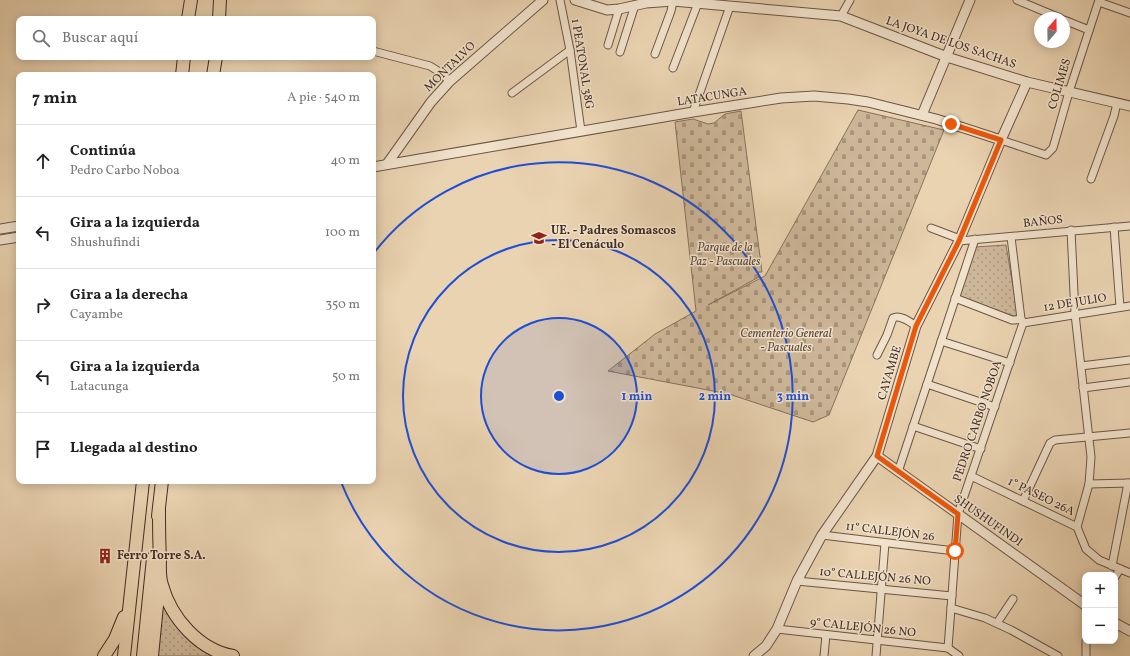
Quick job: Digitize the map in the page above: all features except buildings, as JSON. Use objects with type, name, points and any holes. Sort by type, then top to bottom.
[{"type":"highway","points":[[188,16],[191,0]]},
{"type":"highway","points":[[220,0],[220,16]]},
{"type":"highway","points":[[182,72],[184,60]]},
{"type":"highway","points":[[214,72],[216,60]]},
{"type":"highway","points":[[124,656],[143,484]]},
{"type":"highway","points":[[143,656],[162,484]]},
{"type":"highway","points":[[152,656],[160,572],[159,508]]},
{"type":"highway","points":[[160,572],[162,585],[173,610],[182,624],[194,637],[207,647],[222,654],[233,656]]},
{"type":"highway","points":[[104,656],[115,639],[122,622],[131,589]]},
{"type":"street","name":"MONTALVO","points":[[387,164],[431,102],[450,81],[543,0]]},
{"type":"street","name":"1 PEATONAL 38G","points":[[560,0],[570,50],[581,131]]},
{"type":"street","name":"LA JOYA DE LOS SACHAS","points":[[575,0],[596,4],[607,10],[619,9],[646,1],[673,1],[730,6],[753,4],[841,16],[947,57],[1026,82],[1130,106]]},
{"type":"street","points":[[841,16],[850,0]]},
{"type":"street","points":[[922,115],[970,0]]},
{"type":"street","points":[[1017,0],[1046,12]]},
{"type":"street","points":[[655,54],[671,11],[673,1]]},
{"type":"street","points":[[1099,1],[1130,13]]},
{"type":"street","name":"COLIMES","points":[[1050,152],[1053,148],[1069,92],[1099,1]]},
{"type":"street","points":[[673,68],[698,3]]},
{"type":"street","points":[[620,52],[634,5]]},
{"type":"street","points":[[693,112],[730,6]]},
{"type":"street","points":[[608,45],[619,9]]},
{"type":"street","points":[[1070,22],[1089,30]]},
{"type":"street","points":[[512,93],[570,50]]},
{"type":"street","points":[[376,53],[430,66],[450,81]]},
{"type":"street","name":"CAYAMBE","points":[[754,656],[766,646],[777,629],[797,581],[822,535],[877,456],[916,326],[959,240],[1026,82]]},
{"type":"street","name":"LATACUNGA","points":[[376,166],[532,141],[693,112],[781,98],[814,96],[868,102],[922,115],[1046,155],[1050,152]]},
{"type":"street","points":[[1091,179],[1114,116],[1117,103]]},
{"type":"street","points":[[0,228],[16,226]]},
{"type":"street","name":"BAÑOS","points":[[959,240],[1011,237],[1071,230],[1130,226]]},
{"type":"street","points":[[1114,227],[1120,307]]},
{"type":"street","points":[[931,228],[959,240]]},
{"type":"street","points":[[1071,230],[1075,314],[1091,457],[1089,484],[1077,527]]},
{"type":"street","points":[[0,240],[16,237]]},
{"type":"street","name":"PEDRO CARBO NOBOA","points":[[948,648],[958,514],[1010,363],[1022,321],[1011,237]]},
{"type":"street","points":[[898,472],[975,239]]},
{"type":"street","name":"12 DE JULIO","points":[[955,298],[1012,320],[1022,321],[1130,306]]},
{"type":"street","points":[[877,355],[887,335],[893,318],[896,316],[899,317],[916,326]]},
{"type":"street","points":[[941,341],[1010,363]]},
{"type":"street","points":[[1081,366],[1130,360]]},
{"type":"street","points":[[1083,388],[1130,382]]},
{"type":"street","points":[[927,384],[995,407]]},
{"type":"street","points":[[913,426],[980,449]]},
{"type":"street","points":[[1023,501],[1050,444],[1056,440],[1130,433]]},
{"type":"street","name":"SHUSHUFINDI","points":[[877,456],[1082,603]]},
{"type":"street","name":"1° PASEO 26A","points":[[971,476],[1077,527],[1086,549],[1099,560],[1130,573]]},
{"type":"street","points":[[1089,484],[1129,483],[1112,566]]},
{"type":"street","name":"11° CALLEJÓN 26","points":[[822,535],[955,551]]},
{"type":"street","points":[[876,656],[885,543]]},
{"type":"street","name":"10° CALLEJÓN 26 NO","points":[[797,581],[952,596]]},
{"type":"street","points":[[997,623],[1012,599]]},
{"type":"street","points":[[951,608],[997,623],[1058,656]]},
{"type":"street","points":[[1118,624],[1129,630]]},
{"type":"street","name":"9° CALLEJÓN 26 NO","points":[[777,629],[948,648]]},
{"type":"street","points":[[824,656],[826,635]]},
{"type":"street","points":[[1086,644],[1086,656]]},
{"type":"street","points":[[948,648],[959,656]]},
{"type":"green space","name":"Cementerio General - Pascuales","points":[[858,110],[944,130],[829,415],[813,422],[729,394],[608,371],[655,334],[696,311],[675,122],[693,119],[708,124],[714,123],[725,114],[741,111],[762,272],[758,272],[759,277],[708,305],[765,276]]},
{"type":"green space","points":[[1006,245],[1018,316],[1014,316],[958,297],[975,247]]},
{"type":"green space","points":[[161,589],[171,613],[221,656],[155,656]]},
{"type":"place","name":"UE. - Padres Somascos - El Cenáculo","points":[[539,238]]},
{"type":"place","name":"Ferro Torre S.A.","points":[[105,556]]},
{"type":"route","points":[[951,124],[1001,140],[959,241],[916,326],[877,456],[958,514],[955,551]]},
{"type":"park label","name":"Parque de la Paz - Pascuales","points":[[725,255]]}]
